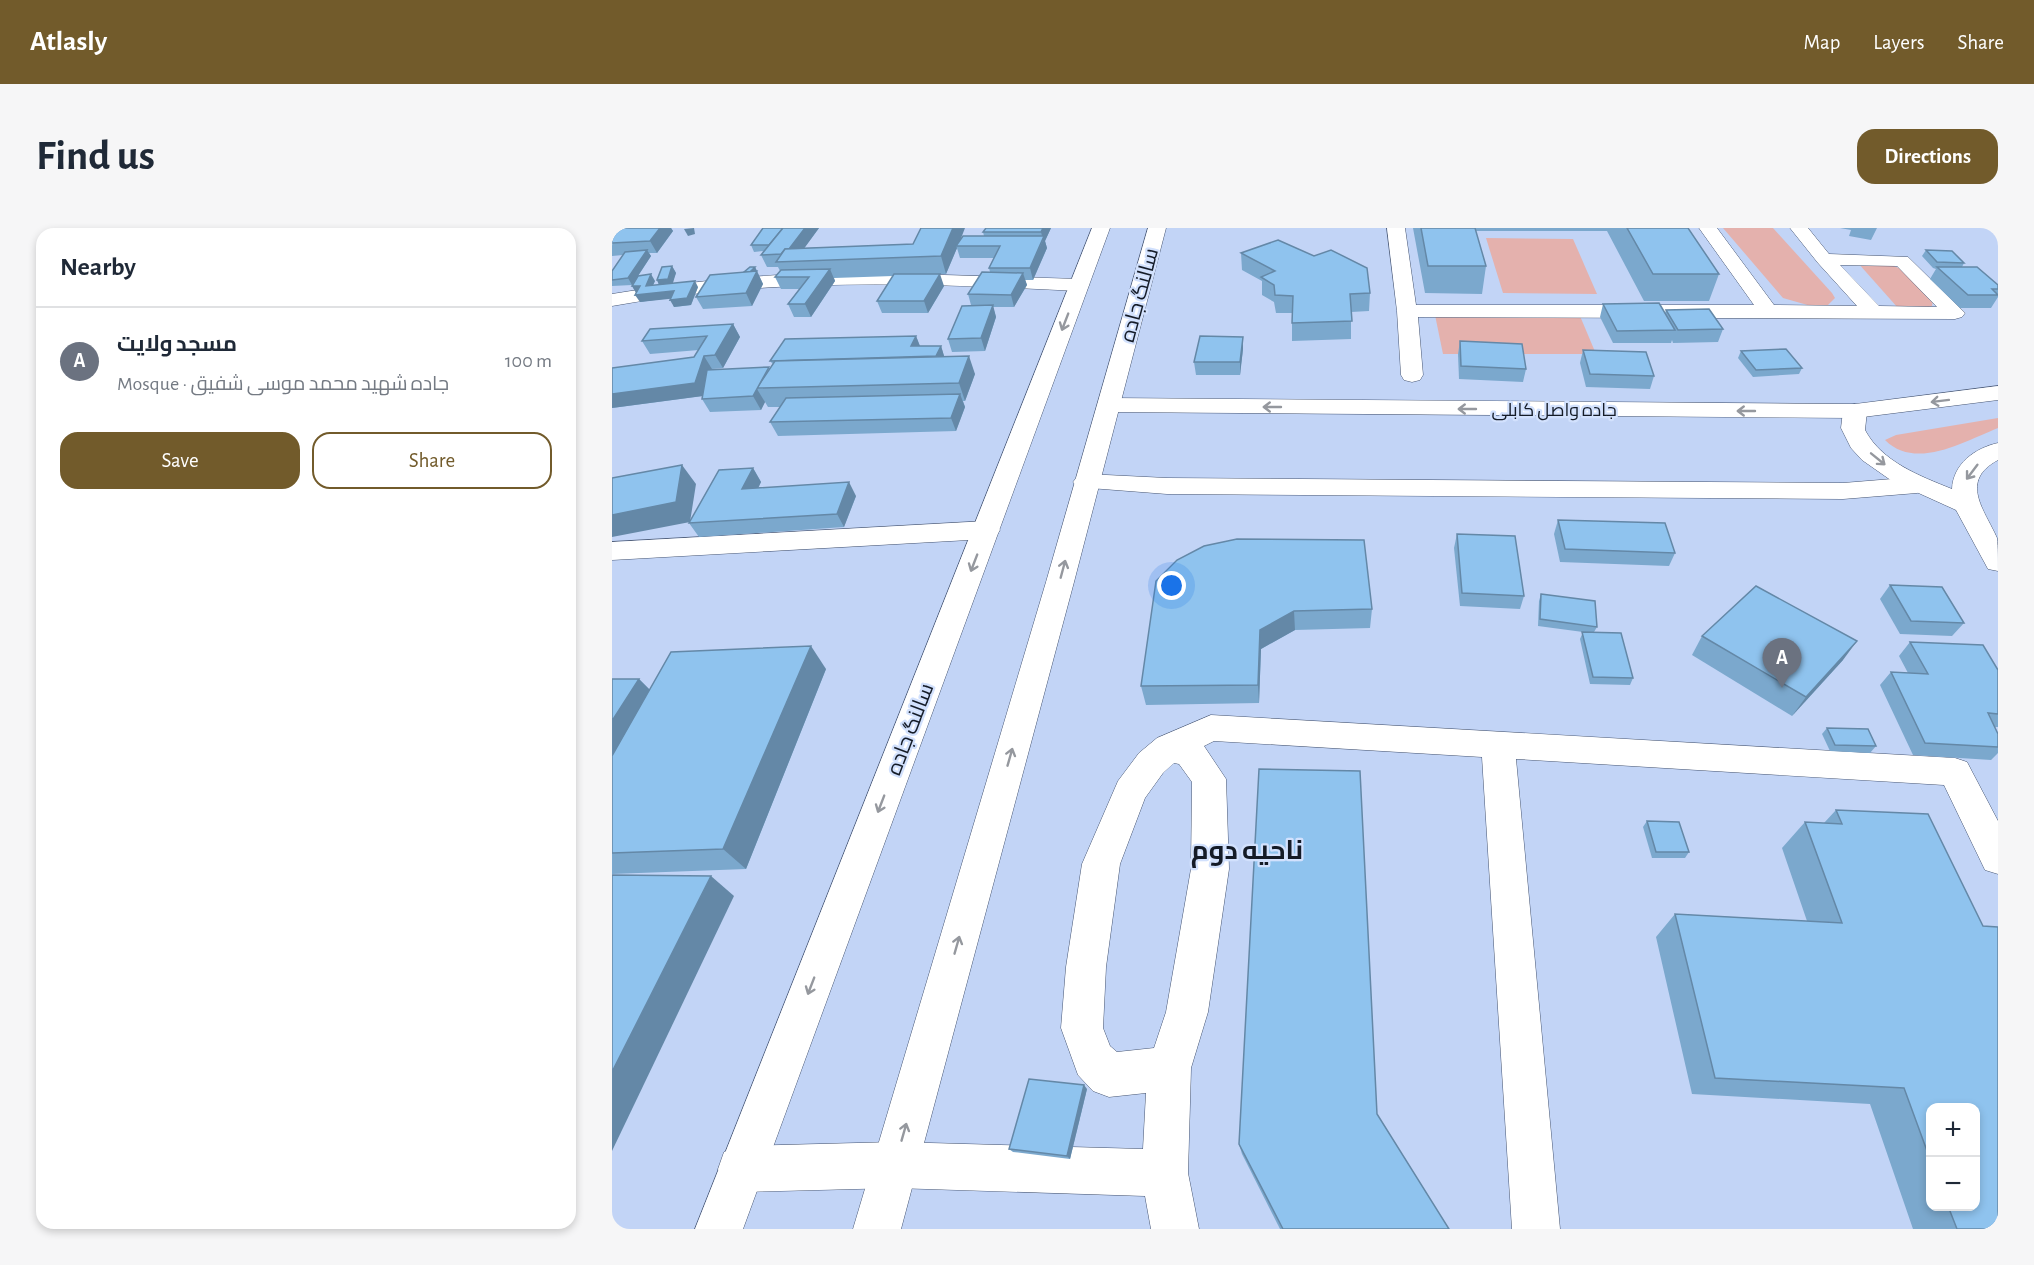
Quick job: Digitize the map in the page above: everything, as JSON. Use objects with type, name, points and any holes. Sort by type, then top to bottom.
[{"type":"main road","name":"سالنگ جاده","points":[[719,1229],[1101,228]]},
{"type":"main road","name":"سالنگ جاده","points":[[877,1229],[1060,582],[1157,228]]},
{"type":"main road","points":[[1396,228],[1407,311],[1412,375]]},
{"type":"main road","points":[[1708,228],[1768,311]]},
{"type":"main road","points":[[1798,228],[1873,312]]},
{"type":"main road","points":[[1407,311],[1955,313],[1902,261],[1824,258]]},
{"type":"main road","points":[[612,300],[660,290],[753,281],[894,278],[1079,285]]},
{"type":"main road","name":"جاده واصل کابلی","points":[[1109,405],[1855,411],[1998,393]]},
{"type":"main road","points":[[1855,411],[1852,428],[1860,443],[1879,461],[1917,485],[1965,504]]},
{"type":"main road","points":[[1998,450],[1973,467],[1963,484],[1965,504],[1998,562]]},
{"type":"main road","points":[[1086,482],[1167,486],[1831,491],[1917,485]]},
{"type":"main road","points":[[612,551],[987,530]]},
{"type":"main road","points":[[1169,1068],[1109,1075],[1093,1060],[1082,1028],[1086,967],[1101,864],[1130,791],[1151,763],[1169,748],[1211,728],[1955,772],[1998,858]]},
{"type":"main road","points":[[1498,745],[1536,1229]]},
{"type":"main road","points":[[1169,748],[1190,754],[1209,779],[1210,869],[1187,1012],[1169,1068],[1165,1173],[1175,1229]]},
{"type":"main road","points":[[741,1169],[895,1165],[1165,1173]]},
{"type":"shaded area","points":[[1723,228],[1773,228],[1835,298],[1828,305],[1811,306],[1783,298]]},
{"type":"shaded area","points":[[1486,238],[1573,239],[1597,294],[1503,293]]},
{"type":"shaded area","points":[[1858,263],[1894,266],[1901,269],[1933,301],[1932,306],[1898,308]]},
{"type":"shaded area","points":[[1435,315],[1580,316],[1596,354],[1443,354]]},
{"type":"shaded area","points":[[1998,418],[1998,428],[1956,446],[1926,453],[1911,453],[1897,449],[1885,440],[1896,435]]},
{"type":"building","points":[[613,228],[660,228],[650,241],[612,243]]},
{"type":"building","points":[[763,228],[783,228],[769,245],[751,245]]},
{"type":"building","points":[[783,228],[805,228],[789,249],[785,249],[781,254],[761,255]]},
{"type":"building","points":[[921,228],[953,228],[941,256],[776,262],[785,249],[913,244]]},
{"type":"building","points":[[986,228],[1043,228],[1041,232],[983,232]]},
{"type":"building","points":[[1421,228],[1475,228],[1486,266],[1428,266]]},
{"type":"building","points":[[1627,228],[1688,228],[1719,274],[1653,274]]},
{"type":"building","points":[[963,236],[1044,236],[1030,268],[989,268],[1000,246],[956,246]]},
{"type":"building","points":[[1278,240],[1314,256],[1331,250],[1367,268],[1370,293],[1350,294],[1352,321],[1292,323],[1293,296],[1275,295],[1274,285],[1261,277],[1275,271],[1241,253]]},
{"type":"building","points":[[647,250],[628,278],[612,280],[612,271],[625,252]]},
{"type":"building","points":[[1926,250],[1952,251],[1964,263],[1937,262]]},
{"type":"building","points":[[672,266],[668,279],[657,280],[662,267]]},
{"type":"building","points":[[750,267],[755,267],[750,272],[744,272]]},
{"type":"building","points":[[1937,267],[1977,267],[1998,285],[1998,289],[1992,289],[1998,295],[1968,295]]},
{"type":"building","points":[[830,269],[805,304],[788,304],[809,277],[775,277],[781,270]]},
{"type":"building","points":[[757,271],[746,293],[696,297],[710,275]]},
{"type":"building","points":[[982,272],[1023,273],[1011,295],[968,294]]},
{"type":"building","points":[[651,274],[646,286],[695,281],[687,298],[670,300],[674,291],[635,295],[640,286],[632,286],[638,276]]},
{"type":"building","points":[[894,274],[940,274],[924,301],[877,301]]},
{"type":"building","points":[[1659,303],[1675,330],[1617,331],[1603,304]]},
{"type":"building","points":[[993,305],[981,338],[948,339],[962,306]]},
{"type":"building","points":[[1709,309],[1723,329],[1678,330],[1666,310]]},
{"type":"building","points":[[733,324],[715,355],[704,356],[695,383],[612,394],[612,368],[694,357],[707,336],[642,341],[650,329]]},
{"type":"building","points":[[916,336],[911,346],[941,346],[936,356],[770,361],[785,339]]},
{"type":"building","points":[[1200,336],[1243,337],[1240,362],[1194,362]]},
{"type":"building","points":[[1460,341],[1522,344],[1526,369],[1461,366]]},
{"type":"building","points":[[1786,349],[1802,368],[1756,370],[1741,351]]},
{"type":"building","points":[[1583,350],[1646,352],[1654,376],[1590,374]]},
{"type":"building","points":[[969,356],[959,383],[757,388],[775,361]]},
{"type":"building","points":[[769,367],[753,396],[702,399],[707,370]]},
{"type":"building","points":[[960,394],[951,418],[770,422],[786,398]]},
{"type":"building","points":[[682,465],[676,502],[612,515],[612,478]]},
{"type":"building","points":[[753,468],[742,489],[849,482],[837,514],[689,523],[719,470]]},
{"type":"building","points":[[1558,520],[1665,523],[1675,553],[1565,549]]},
{"type":"building","points":[[1457,534],[1515,536],[1524,596],[1462,593]]},
{"type":"building","points":[[1237,539],[1364,540],[1372,609],[1294,611],[1260,630],[1258,685],[1141,686],[1156,581],[1177,560],[1204,546]]},
{"type":"building","points":[[1890,585],[1942,587],[1964,623],[1911,621]]},
{"type":"building","points":[[1756,586],[1857,641],[1806,697],[1702,636]]},
{"type":"building","points":[[1541,594],[1595,601],[1597,627],[1540,619]]},
{"type":"building","points":[[1582,632],[1621,633],[1633,678],[1593,677]]},
{"type":"building","points":[[1910,642],[1983,645],[1998,670],[1998,714],[1988,713],[1998,734],[1998,747],[1925,743],[1891,672],[1928,674]]},
{"type":"building","points":[[811,646],[723,849],[612,853],[612,756],[671,652]]},
{"type":"building","points":[[612,679],[639,679],[612,721]]},
{"type":"building","points":[[1827,728],[1868,729],[1876,746],[1835,745]]},
{"type":"building","points":[[1259,769],[1360,771],[1377,1114],[1449,1229],[1283,1229],[1239,1144]]},
{"type":"building","points":[[1836,810],[1928,814],[1983,926],[1998,927],[1998,1229],[1957,1229],[1950,1211],[1980,1211],[1980,1103],[1926,1103],[1926,1148],[1904,1088],[1715,1078],[1675,914],[1842,923],[1805,822],[1842,824]]},
{"type":"building","points":[[1647,821],[1679,822],[1689,852],[1656,852]]},
{"type":"building","points":[[612,875],[711,876],[612,1072]]},
{"type":"building","points":[[1029,1079],[1084,1085],[1067,1156],[1009,1149]]},
{"type":"place","name":"مسجد ولایت","points":[[1782,688]]},
{"type":"district","name":"ناحیه دوم","points":[[1247,850]]}]
